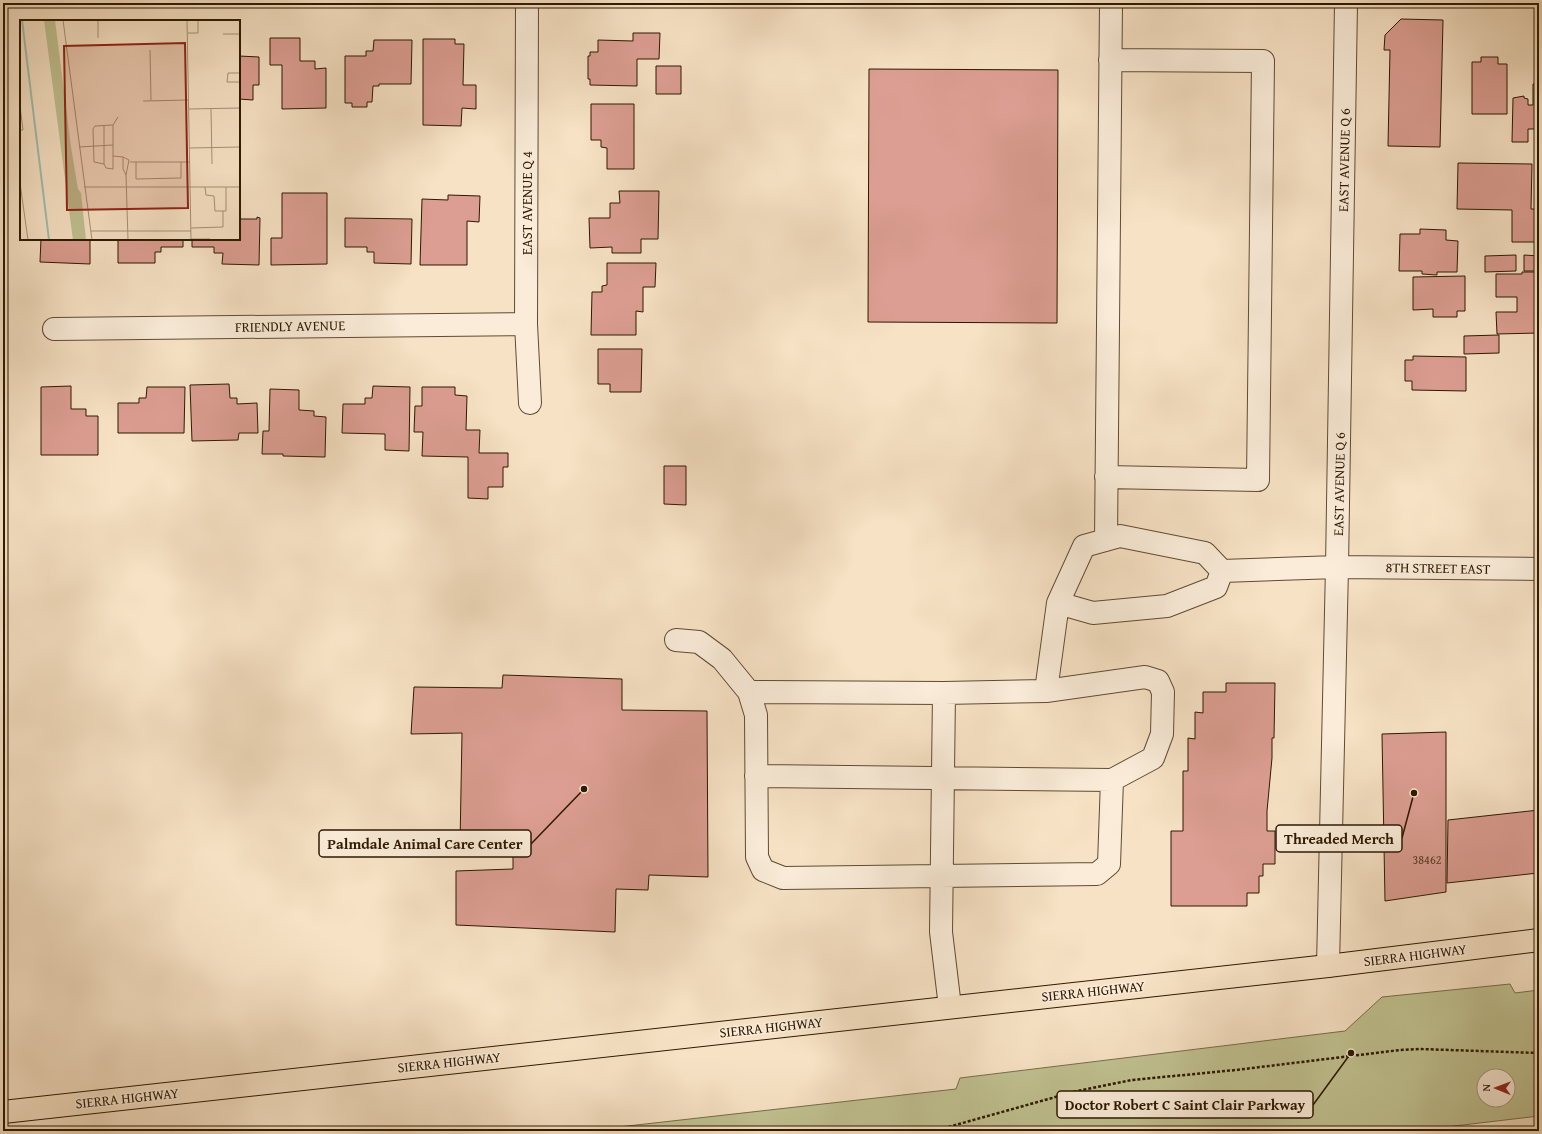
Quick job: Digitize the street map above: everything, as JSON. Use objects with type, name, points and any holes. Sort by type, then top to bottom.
[{"type":"main road","name":"SIERRA HIGHWAY","points":[[3,1112],[1328,966],[1539,940]]},
{"type":"street","name":"EAST AVENUE Q 4","points":[[527,3],[526,324],[530,403]]},
{"type":"street","points":[[1106,540],[1111,3]]},
{"type":"street","name":"EAST AVENUE Q 6","points":[[1328,966],[1338,567],[1346,3]]},
{"type":"street","points":[[1106,478],[1258,480],[1263,61],[1110,60]]},
{"type":"street","name":"FRIENDLY AVENUE","points":[[54,329],[526,324]]},
{"type":"street","points":[[1046,691],[1058,603],[1084,546],[1120,536],[1205,553],[1222,571],[1216,587],[1167,606],[1093,613],[1058,603]]},
{"type":"street","name":"8TH STREET EAST","points":[[1222,571],[1338,567],[1539,569]]},
{"type":"street","points":[[676,640],[699,642],[722,659],[749,692],[756,715],[757,857],[764,870],[783,878],[1097,874],[1110,864],[1112,780]]},
{"type":"street","points":[[749,692],[944,693],[1046,691],[1145,677],[1158,681],[1163,692],[1162,734],[1152,758],[1112,780],[756,776]]},
{"type":"street","points":[[944,693],[941,932],[950,1007]]},
{"type":"path","points":[[934,1131],[1077,1091],[1132,1080],[1236,1070],[1400,1050],[1420,1049],[1539,1052]]},
{"type":"green space","points":[[1510,984],[1515,993],[1539,990],[1539,1116],[1412,1131],[583,1131],[956,1089],[960,1078],[1345,1031],[1382,997]]},
{"type":"building","points":[[1401,19],[1443,20],[1440,147],[1388,146],[1390,50],[1384,50],[1385,35]]},
{"type":"building","points":[[633,33],[660,33],[659,59],[637,59],[637,86],[590,85],[590,79],[588,79],[588,56],[590,56],[590,52],[598,52],[598,40],[633,41]]},
{"type":"building","points":[[270,38],[300,38],[300,61],[315,61],[315,69],[326,68],[326,108],[282,109],[282,65],[270,65]]},
{"type":"building","points":[[423,39],[455,39],[455,44],[464,44],[463,85],[476,85],[476,109],[462,108],[461,126],[423,125]]},
{"type":"building","points":[[374,40],[412,40],[411,84],[379,84],[379,86],[373,86],[372,102],[367,102],[367,107],[352,107],[352,103],[345,103],[345,56],[366,56],[366,51],[373,51]]},
{"type":"building","points":[[1539,54],[1539,129],[1528,129],[1528,142],[1512,142],[1513,98],[1524,96],[1524,98],[1528,99],[1528,105],[1533,105],[1533,84],[1537,84],[1537,62]]},
{"type":"building","points":[[240,56],[259,57],[259,85],[253,85],[253,100],[240,99]]},
{"type":"building","points":[[1481,57],[1498,57],[1498,64],[1507,64],[1507,114],[1472,114],[1472,62],[1481,62]]},
{"type":"building","points":[[656,66],[681,66],[681,94],[656,94]]},
{"type":"building","points":[[869,69],[1058,70],[1057,323],[868,322]]},
{"type":"building","points":[[591,104],[634,104],[634,169],[607,169],[607,148],[601,147],[601,140],[591,140]]},
{"type":"building","points":[[1458,163],[1532,164],[1531,209],[1539,209],[1539,242],[1512,242],[1512,210],[1457,209]]},
{"type":"building","points":[[619,191],[659,191],[658,239],[641,239],[641,253],[612,253],[612,247],[590,248],[589,218],[610,218],[610,203],[620,203]]},
{"type":"building","points":[[282,193],[327,193],[327,264],[271,265],[271,238],[282,238]]},
{"type":"building","points":[[448,195],[480,196],[479,222],[467,221],[467,265],[420,265],[422,199],[448,200]]},
{"type":"building","points":[[257,217],[260,218],[259,265],[222,264],[223,253],[214,253],[214,247],[192,247],[192,240],[240,240],[240,219],[257,219]]},
{"type":"building","points":[[345,218],[412,219],[411,264],[374,263],[374,252],[367,252],[367,247],[345,247]]},
{"type":"building","points":[[1420,229],[1446,230],[1446,240],[1458,241],[1457,272],[1437,272],[1437,275],[1422,274],[1422,271],[1399,271],[1400,234],[1420,234]]},
{"type":"building","points":[[41,240],[90,240],[90,264],[40,262]]},
{"type":"building","points":[[118,240],[183,240],[183,247],[161,247],[161,252],[155,252],[155,263],[118,263]]},
{"type":"building","points":[[1516,255],[1516,271],[1485,272],[1485,256]]},
{"type":"building","points":[[1524,255],[1539,256],[1539,271],[1524,271]]},
{"type":"building","points":[[607,263],[656,263],[655,287],[643,287],[643,312],[636,311],[636,335],[591,335],[592,292],[602,292],[602,286],[607,285]]},
{"type":"building","points":[[1522,272],[1539,272],[1539,333],[1497,334],[1496,312],[1517,312],[1517,297],[1496,297],[1496,274],[1522,274]]},
{"type":"building","points":[[1465,276],[1465,311],[1457,311],[1457,317],[1433,317],[1433,309],[1413,310],[1413,277]]},
{"type":"building","points":[[1499,335],[1499,353],[1464,354],[1464,336]]},
{"type":"building","points":[[598,349],[642,349],[641,392],[610,392],[610,384],[598,384]]},
{"type":"building","points":[[1413,356],[1466,357],[1466,391],[1412,390],[1412,381],[1405,381],[1405,360],[1413,360]]},
{"type":"building","points":[[229,384],[230,398],[237,398],[237,404],[257,403],[258,433],[239,433],[238,440],[192,441],[190,385]]},
{"type":"building","points":[[71,386],[71,409],[86,409],[86,416],[98,416],[98,455],[41,455],[41,387]]},
{"type":"building","points":[[373,386],[410,387],[409,451],[385,450],[385,434],[342,433],[343,404],[365,404],[365,398],[372,398]]},
{"type":"building","points":[[147,387],[185,387],[184,433],[118,433],[118,403],[139,403],[139,398],[146,398]]},
{"type":"building","points":[[422,387],[455,387],[455,395],[467,396],[466,430],[480,430],[479,453],[508,453],[508,467],[503,467],[503,487],[488,487],[488,499],[468,498],[468,457],[422,456],[423,432],[414,432],[415,406],[422,406]]},
{"type":"building","points":[[270,389],[299,390],[299,410],[314,411],[314,416],[326,417],[325,457],[262,454],[263,431],[269,431]]},
{"type":"building","points":[[664,466],[686,466],[686,505],[664,504]]},
{"type":"building","points":[[503,675],[622,679],[622,710],[707,711],[708,877],[649,875],[648,890],[616,889],[615,932],[456,925],[456,871],[513,869],[513,850],[460,845],[462,733],[411,734],[414,687],[502,688]]},
{"type":"building","points":[[1226,683],[1275,683],[1274,738],[1272,738],[1267,831],[1275,831],[1275,864],[1263,864],[1263,876],[1259,876],[1259,893],[1247,893],[1247,906],[1171,906],[1171,831],[1183,831],[1183,771],[1188,771],[1188,738],[1195,739],[1195,712],[1203,713],[1203,692],[1226,692]]},
{"type":"building","points":[[1446,732],[1446,892],[1385,901],[1382,734]]},
{"type":"building","points":[[1539,810],[1539,886],[1537,886],[1538,873],[1447,883],[1448,820]]},
{"type":"place","name":"Palmdale Animal Care Center","points":[[584,789]]},
{"type":"place","name":"Threaded Merch","points":[[1414,793]]},
{"type":"place","name":"Doctor Robert C Saint Clair Parkway","points":[[1351,1053]]}]
